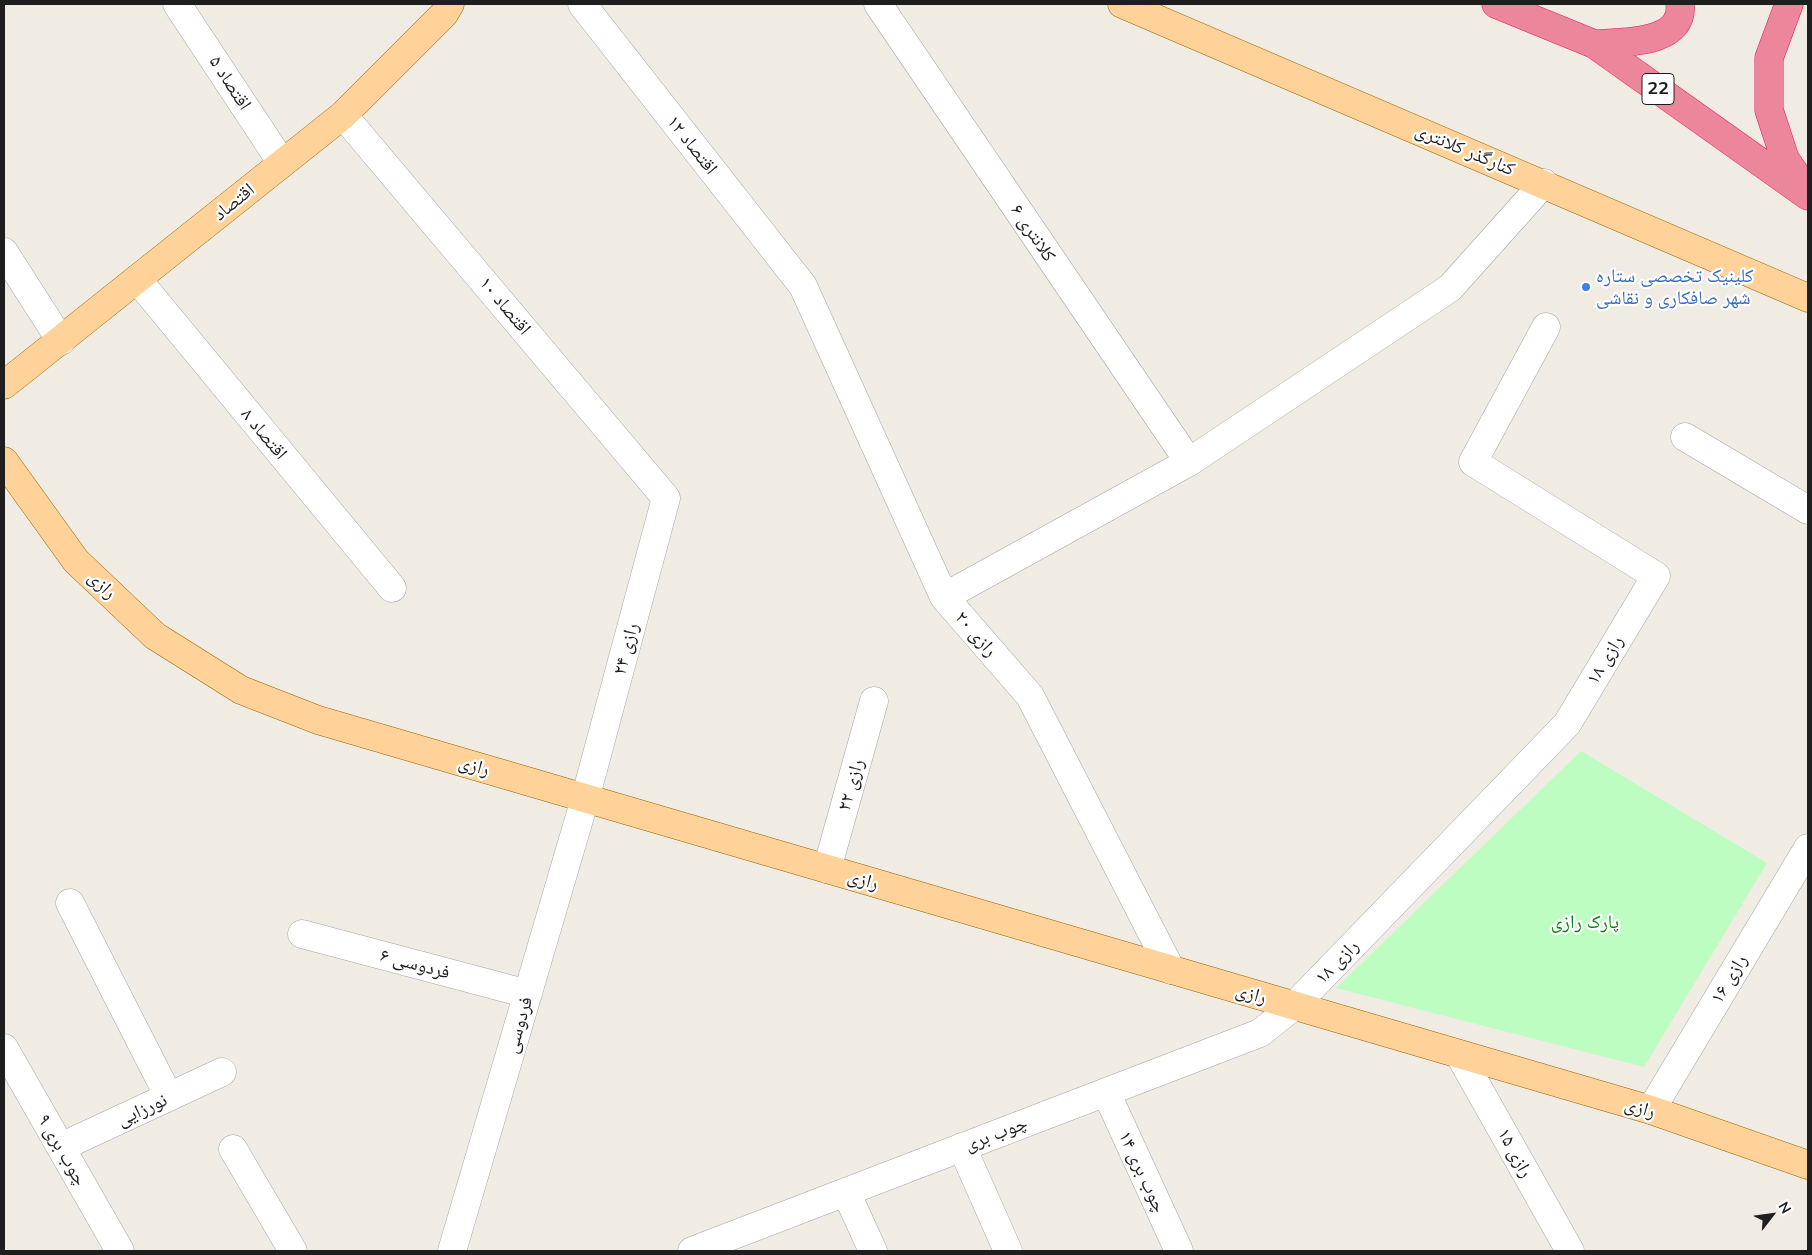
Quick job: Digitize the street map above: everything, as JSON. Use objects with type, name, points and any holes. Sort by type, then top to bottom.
[{"type":"highway","name":"22","points":[[1496,4],[1594,44],[1808,196]]},
{"type":"highway","points":[[1594,44],[1660,36],[1674,24],[1680,4]]},
{"type":"highway","points":[[1789,4],[1785,9],[1769,58],[1769,110],[1785,159],[1808,192]]},
{"type":"main road","name":"اقتصاد","points":[[4,385],[343,114],[444,14],[450,4]]},
{"type":"main road","name":"کنارگذر کلانتری","points":[[1122,4],[1273,70],[1544,183],[1808,298]]},
{"type":"main road","name":"رازی","points":[[4,461],[76,561],[155,636],[241,690],[318,720],[1651,1110],[1807,1165]]},
{"type":"street","name":"۵ اقتصاد","points":[[177,4],[282,163]]},
{"type":"street","name":"۱۲ اقتصاد","points":[[582,4],[803,286]]},
{"type":"street","name":"کلانتری ۶","points":[[878,4],[1189,462]]},
{"type":"street","name":"۱۰ اقتصاد","points":[[343,114],[666,498]]},
{"type":"street","points":[[944,597],[1189,462],[1450,288],[1544,183]]},
{"type":"street","points":[[4,252],[61,340]]},
{"type":"street","name":"۸ اقتصاد","points":[[137,280],[392,588]]},
{"type":"street","name":"رازی ۲۰","points":[[803,286],[944,597],[1030,696],[1171,970]]},
{"type":"street","name":"رازی ۱۸","points":[[1294,1006],[1566,724],[1656,576],[1473,462],[1546,327]]},
{"type":"street","points":[[1685,437],[1808,510]]},
{"type":"street","name":"رازی ۲۴","points":[[586,799],[666,498]]},
{"type":"street","name":"رازی ۲۲","points":[[827,869],[874,701]]},
{"type":"street","name":"فردوسی","points":[[452,1251],[586,799]]},
{"type":"street","name":"رازی ۱۶","points":[[1651,1110],[1804,864]]},
{"type":"street","points":[[70,903],[169,1097]]},
{"type":"street","name":"فردوسی ۶","points":[[302,934],[528,994]]},
{"type":"street","name":"چوب بری","points":[[692,1251],[728,1245],[846,1192],[1260,1033],[1294,1006]]},
{"type":"street","name":"۹ چوب بری","points":[[4,1048],[120,1251]]},
{"type":"street","name":"۱۵ رازی","points":[[1459,1054],[1570,1251]]},
{"type":"street","name":"نورزایی","points":[[61,1147],[222,1072]]},
{"type":"street","name":"۱۴ چوب بری","points":[[1106,1092],[1179,1251]]},
{"type":"street","points":[[962,1147],[1008,1251]]},
{"type":"street","points":[[233,1149],[294,1251]]},
{"type":"street","points":[[846,1192],[872,1251]]},
{"type":"green space","name":"پارک رازی","points":[[1581,751],[1767,863],[1644,1067],[1336,988]]},
{"type":"place","name":"کلینیک تخصصی ستاره شهر صافکاری و نقاشی","points":[[1586,287]]}]
